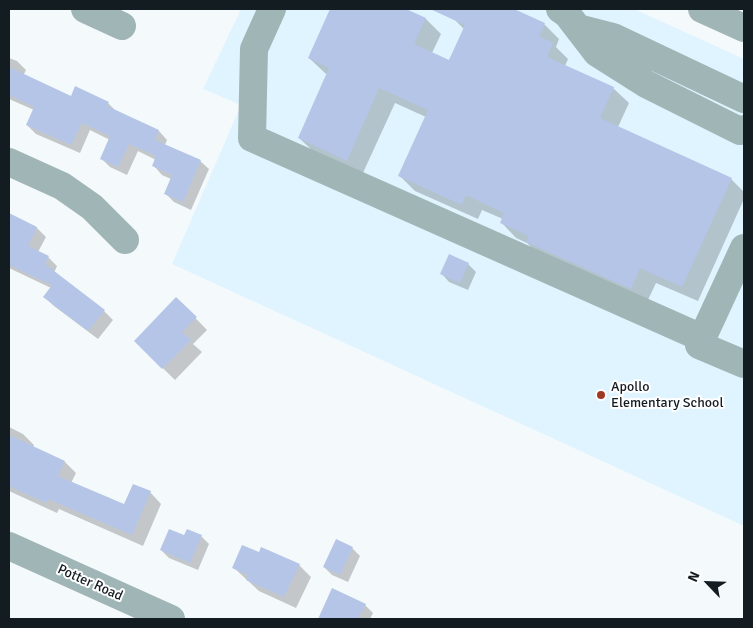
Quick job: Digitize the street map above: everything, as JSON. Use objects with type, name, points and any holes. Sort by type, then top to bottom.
[{"type":"street","points":[[85,9],[122,26]]},
{"type":"street","points":[[272,9],[254,50],[252,138],[702,338]]},
{"type":"street","points":[[702,9],[744,28]]},
{"type":"street","points":[[569,18],[614,37],[744,99]]},
{"type":"street","points":[[569,18],[597,53],[646,84],[740,131],[744,129]]},
{"type":"street","points":[[9,162],[62,186],[92,207],[125,240]]},
{"type":"street","points":[[744,248],[699,345],[744,364]]},
{"type":"street","name":"Potter Road","points":[[9,546],[171,619]]},
{"type":"shaded area","name":"Apollo Elementary School","points":[[241,9],[634,9],[744,59],[744,526],[172,264],[241,105],[203,89]]},
{"type":"building","points":[[330,9],[406,9],[426,18],[414,44],[449,60],[465,25],[430,9],[514,9],[545,23],[539,36],[553,43],[547,57],[614,87],[600,118],[732,178],[682,287],[640,268],[631,289],[526,242],[529,236],[500,223],[504,213],[466,195],[462,205],[398,176],[428,110],[379,88],[347,161],[298,138],[329,68],[308,58]]},
{"type":"building","points":[[9,67],[71,96],[75,86],[109,102],[107,106],[159,130],[155,140],[201,160],[183,202],[164,194],[172,175],[152,166],[156,156],[129,144],[118,167],[100,159],[110,136],[82,123],[71,145],[26,125],[34,107],[9,95]]},
{"type":"building","points":[[9,213],[37,227],[28,246],[49,256],[45,264],[105,310],[88,331],[43,297],[52,285],[9,265]]},
{"type":"building","points":[[449,254],[469,263],[460,283],[440,274]]},
{"type":"building","points":[[176,297],[197,317],[182,332],[191,340],[162,369],[134,341]]},
{"type":"building","points":[[9,435],[65,461],[58,476],[124,504],[133,484],[151,491],[132,535],[48,499],[46,503],[9,486]]},
{"type":"building","points":[[169,529],[184,535],[187,529],[202,535],[190,563],[160,550]]},
{"type":"building","points":[[336,539],[353,547],[340,575],[323,567]]},
{"type":"building","points":[[242,545],[259,552],[261,547],[300,564],[284,597],[246,580],[248,575],[232,568]]},
{"type":"building","points":[[332,588],[366,604],[358,619],[318,619]]},
{"type":"place","name":"Apollo Elementary School","points":[[601,395]]}]
